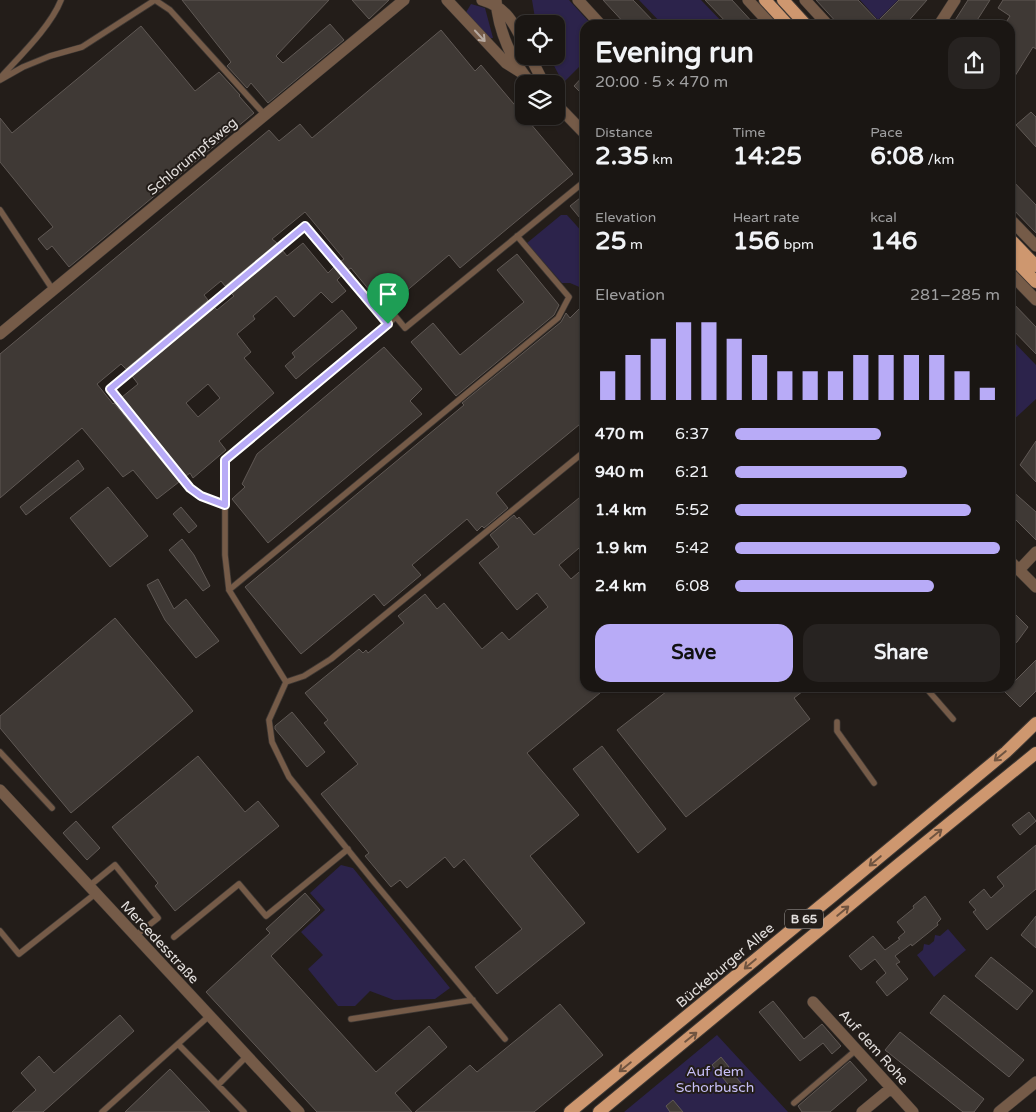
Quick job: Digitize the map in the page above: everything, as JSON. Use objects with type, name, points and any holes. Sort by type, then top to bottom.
[{"type":"main road","points":[[765,0],[783,20]]},
{"type":"main road","points":[[783,0],[801,20]]},
{"type":"main road","points":[[1015,244],[1036,266]]},
{"type":"main road","points":[[1015,260],[1036,282]]},
{"type":"main road","name":"Bückeburger Allee","points":[[570,1112],[843,888],[1006,752],[1036,724]]},
{"type":"main road","name":"B 65","points":[[599,1112],[1036,753]]},
{"type":"street","name":"Schlorumpfsweg","points":[[0,334],[404,0]]},
{"type":"street","points":[[447,0],[506,63],[522,73]]},
{"type":"street","points":[[482,0],[496,2],[515,24]]},
{"type":"street","points":[[578,0],[596,20]]},
{"type":"street","points":[[748,0],[766,20]]},
{"type":"street","points":[[805,0],[823,20]]},
{"type":"street","points":[[941,20],[955,0]]},
{"type":"street","points":[[496,2],[504,38],[522,73]]},
{"type":"street","points":[[565,113],[580,129]]},
{"type":"street","points":[[1015,224],[1036,246]]},
{"type":"street","points":[[1015,278],[1036,300]]},
{"type":"street","points":[[1019,570],[1036,552]]},
{"type":"street","points":[[1015,566],[1036,587]]},
{"type":"street","name":"Mercedesstraße","points":[[0,790],[299,1112]]},
{"type":"street","name":"Auf dem Rohe","points":[[814,1002],[913,1112]]},
{"type":"street","points":[[999,1112],[1036,1082]]},
{"type":"street","points":[[862,1112],[891,1088]]},
{"type":"lane","points":[[0,79],[44,27],[61,0]]},
{"type":"lane","points":[[0,79],[50,56],[82,47],[155,0],[170,10],[265,115]]},
{"type":"lane","points":[[286,682],[229,590],[225,555],[225,460],[396,317],[405,328],[580,185]]},
{"type":"lane","points":[[0,210],[53,290]]},
{"type":"lane","points":[[225,505],[201,496],[190,488],[110,389],[305,226],[388,324]]},
{"type":"lane","points":[[229,590],[558,318],[569,296],[517,236]]},
{"type":"lane","points":[[505,1039],[289,777],[272,742],[269,720],[286,682],[304,676],[331,659],[580,455]]},
{"type":"lane","points":[[929,692],[953,719]]},
{"type":"lane","points":[[836,722],[837,731],[874,783]]},
{"type":"lane","points":[[0,752],[52,808]]},
{"type":"lane","points":[[174,937],[239,884],[266,916],[348,849]]},
{"type":"lane","points":[[0,931],[20,954],[92,890],[115,865],[158,918],[135,936]]},
{"type":"lane","points":[[351,1019],[473,1000]]},
{"type":"lane","points":[[102,1112],[209,1016]]},
{"type":"lane","points":[[178,1044],[244,1112]]},
{"type":"lane","points":[[794,1103],[856,1050]]},
{"type":"lane","points":[[218,1085],[246,1056]]},
{"type":"green space","points":[[532,0],[569,0],[587,20],[580,20],[580,66],[565,81],[565,75],[559,75],[554,65],[565,65],[565,15],[534,15]]},
{"type":"green space","points":[[639,0],[701,0],[720,20],[658,20]]},
{"type":"green space","points":[[860,0],[898,0],[878,20]]},
{"type":"green space","points":[[471,4],[485,8],[493,38],[487,38],[465,14]]},
{"type":"green space","points":[[561,215],[567,215],[580,229],[580,287],[570,283],[562,283],[527,243]]},
{"type":"green space","points":[[1015,343],[1036,365],[1036,399],[1015,418]]},
{"type":"green space","points":[[341,865],[353,868],[450,988],[435,999],[394,1000],[370,991],[355,1006],[338,1006],[308,969],[323,955],[301,932],[325,910],[310,893]]},
{"type":"green space","points":[[948,929],[966,950],[934,977],[917,955],[923,950],[924,944],[929,945],[934,941],[935,935],[940,936]]},
{"type":"green space","name":"Auf dem Schorbusch","points":[[717,1035],[788,1112],[624,1112]]},
{"type":"building","points":[[182,0],[329,0],[276,56],[283,63],[330,24],[344,40],[268,103],[251,83],[247,88],[227,66],[231,62]]},
{"type":"building","points":[[352,0],[389,0],[369,19]]},
{"type":"building","points":[[603,0],[633,0],[652,20],[621,20]]},
{"type":"building","points":[[705,0],[732,0],[750,20],[724,20]]},
{"type":"building","points":[[816,0],[858,0],[877,20],[834,20]]},
{"type":"building","points":[[899,0],[927,0],[909,20],[879,20]]},
{"type":"building","points":[[968,0],[990,0],[977,20],[955,20]]},
{"type":"building","points":[[1003,0],[1036,0],[1036,49],[1033,47],[1015,76],[1015,20],[1008,20],[1010,16],[998,8]]},
{"type":"building","points":[[141,26],[195,91],[219,72],[254,113],[69,267],[52,246],[47,250],[38,239],[53,227],[0,162],[0,118],[12,133]]},
{"type":"building","points":[[441,30],[475,71],[481,65],[515,105],[515,125],[532,125],[573,174],[460,268],[449,255],[385,309],[351,268],[348,270],[341,261],[344,259],[305,212],[272,239],[277,243],[225,286],[221,281],[204,295],[208,300],[126,369],[121,364],[97,384],[179,482],[157,499],[133,470],[123,477],[82,428],[0,498],[0,354],[269,130],[279,141],[300,124],[312,138]]},
{"type":"building","points":[[580,79],[580,92],[574,86]]},
{"type":"building","points":[[1031,112],[1036,117],[1036,147],[1016,125]]},
{"type":"building","points":[[1015,183],[1036,205],[1036,233],[1015,211]]},
{"type":"building","points":[[580,198],[580,218],[570,206]]},
{"type":"building","points":[[303,243],[328,273],[334,267],[341,276],[337,280],[346,291],[332,303],[321,292],[294,317],[276,296],[253,316],[255,319],[237,334],[251,352],[244,358],[274,393],[219,441],[226,450],[193,478],[190,473],[186,476],[122,397],[138,384],[132,376],[214,307],[217,310],[234,296],[231,293],[283,251],[287,256]],"holes":[[[208,384],[220,398],[198,417],[186,403]]]},
{"type":"building","points":[[517,254],[559,305],[554,315],[456,396],[411,342],[433,323],[460,355],[524,302],[497,270]]},
{"type":"building","points":[[1015,305],[1036,327],[1036,354],[1015,332]]},
{"type":"building","points":[[580,308],[580,424],[496,493],[508,508],[484,528],[482,526],[477,531],[467,519],[412,565],[421,575],[384,606],[374,594],[301,654],[245,587],[464,405],[462,403],[561,322],[566,313],[570,318]]},
{"type":"building","points":[[342,310],[357,328],[296,379],[285,366],[295,357],[292,353]]},
{"type":"building","points":[[384,347],[422,389],[410,401],[422,414],[268,543],[232,499],[245,487],[242,484],[257,454]]},
{"type":"building","points":[[1036,441],[1036,482],[1020,465]]},
{"type":"building","points":[[78,460],[84,469],[26,515],[20,507]]},
{"type":"building","points":[[108,487],[148,536],[110,567],[70,518]]},
{"type":"building","points":[[1015,493],[1036,512],[1036,540],[1015,519]]},
{"type":"building","points":[[580,497],[580,547],[559,565],[571,579],[580,571],[580,692],[601,692],[527,753],[579,815],[530,856],[585,923],[497,994],[475,967],[522,929],[464,859],[454,868],[445,857],[407,888],[400,880],[391,887],[365,856],[369,853],[321,794],[358,764],[324,723],[328,720],[305,693],[359,649],[363,653],[366,650],[368,653],[404,623],[398,616],[425,594],[437,609],[444,603],[482,649],[502,632],[509,640],[548,607],[537,593],[517,610],[479,563],[499,547],[490,535],[514,515],[517,519],[519,517],[534,535]]},
{"type":"building","points":[[181,507],[197,526],[189,533],[173,514]]},
{"type":"building","points":[[182,539],[194,555],[210,586],[203,591],[169,550]]},
{"type":"building","points":[[158,579],[174,609],[186,599],[219,641],[196,658],[165,620],[147,585]]},
{"type":"building","points":[[1015,614],[1028,627],[1015,643]]},
{"type":"building","points":[[115,618],[193,711],[71,813],[0,728],[0,716]]},
{"type":"building","points":[[1036,660],[1036,691],[1020,707],[1005,692],[1015,692],[1015,681]]},
{"type":"building","points":[[666,692],[802,692],[794,698],[810,719],[686,817],[617,730]]},
{"type":"building","points":[[292,712],[325,752],[307,767],[275,729],[275,726]]},
{"type":"building","points":[[602,746],[666,829],[638,853],[573,769]]},
{"type":"building","points":[[198,756],[245,812],[258,801],[279,826],[175,911],[155,886],[158,883],[112,827]]},
{"type":"building","points":[[1029,812],[1036,821],[1020,835],[1012,825]]},
{"type":"building","points":[[76,821],[100,848],[87,860],[63,833]]},
{"type":"building","points":[[1036,845],[1036,889],[987,930],[973,912],[976,910],[969,902],[984,889],[991,898],[1004,886],[997,877]]},
{"type":"building","points":[[305,893],[320,910],[271,956],[376,1072],[429,1026],[447,1047],[395,1093],[412,1112],[317,1112],[206,992],[270,933],[266,929]]},
{"type":"building","points":[[925,896],[941,919],[937,923],[938,925],[912,946],[911,944],[895,956],[900,962],[896,964],[908,979],[887,996],[876,982],[886,973],[875,959],[861,970],[849,956],[873,936],[885,950],[900,939],[898,938],[905,932],[897,922]]},
{"type":"building","points":[[1036,916],[1036,948],[1021,935]]},
{"type":"building","points":[[991,957],[1033,991],[1017,1010],[975,976]]},
{"type":"building","points":[[944,995],[1024,1060],[1009,1077],[930,1013]]},
{"type":"building","points":[[773,1001],[804,1039],[822,1024],[841,1046],[832,1054],[823,1043],[800,1061],[759,1012]]},
{"type":"building","points":[[560,1004],[603,1055],[534,1112],[415,1112],[470,1065],[477,1072]]},
{"type":"building","points":[[120,1015],[134,1031],[43,1112],[12,1112],[36,1090],[21,1073],[39,1056],[54,1073]]},
{"type":"building","points":[[900,1032],[984,1099],[974,1112],[963,1112],[885,1050]]},
{"type":"building","points":[[721,1057],[741,1083],[733,1090],[712,1065]]},
{"type":"building","points":[[850,1061],[867,1080],[830,1112],[802,1112],[798,1106]]},
{"type":"building","points":[[170,1069],[210,1112],[125,1112]]},
{"type":"building","points":[[673,1100],[683,1112],[670,1112],[666,1106]]},
{"type":"route","points":[[305,226],[388,324],[225,460],[225,505],[201,496],[190,488],[110,389],[305,226]]}]
